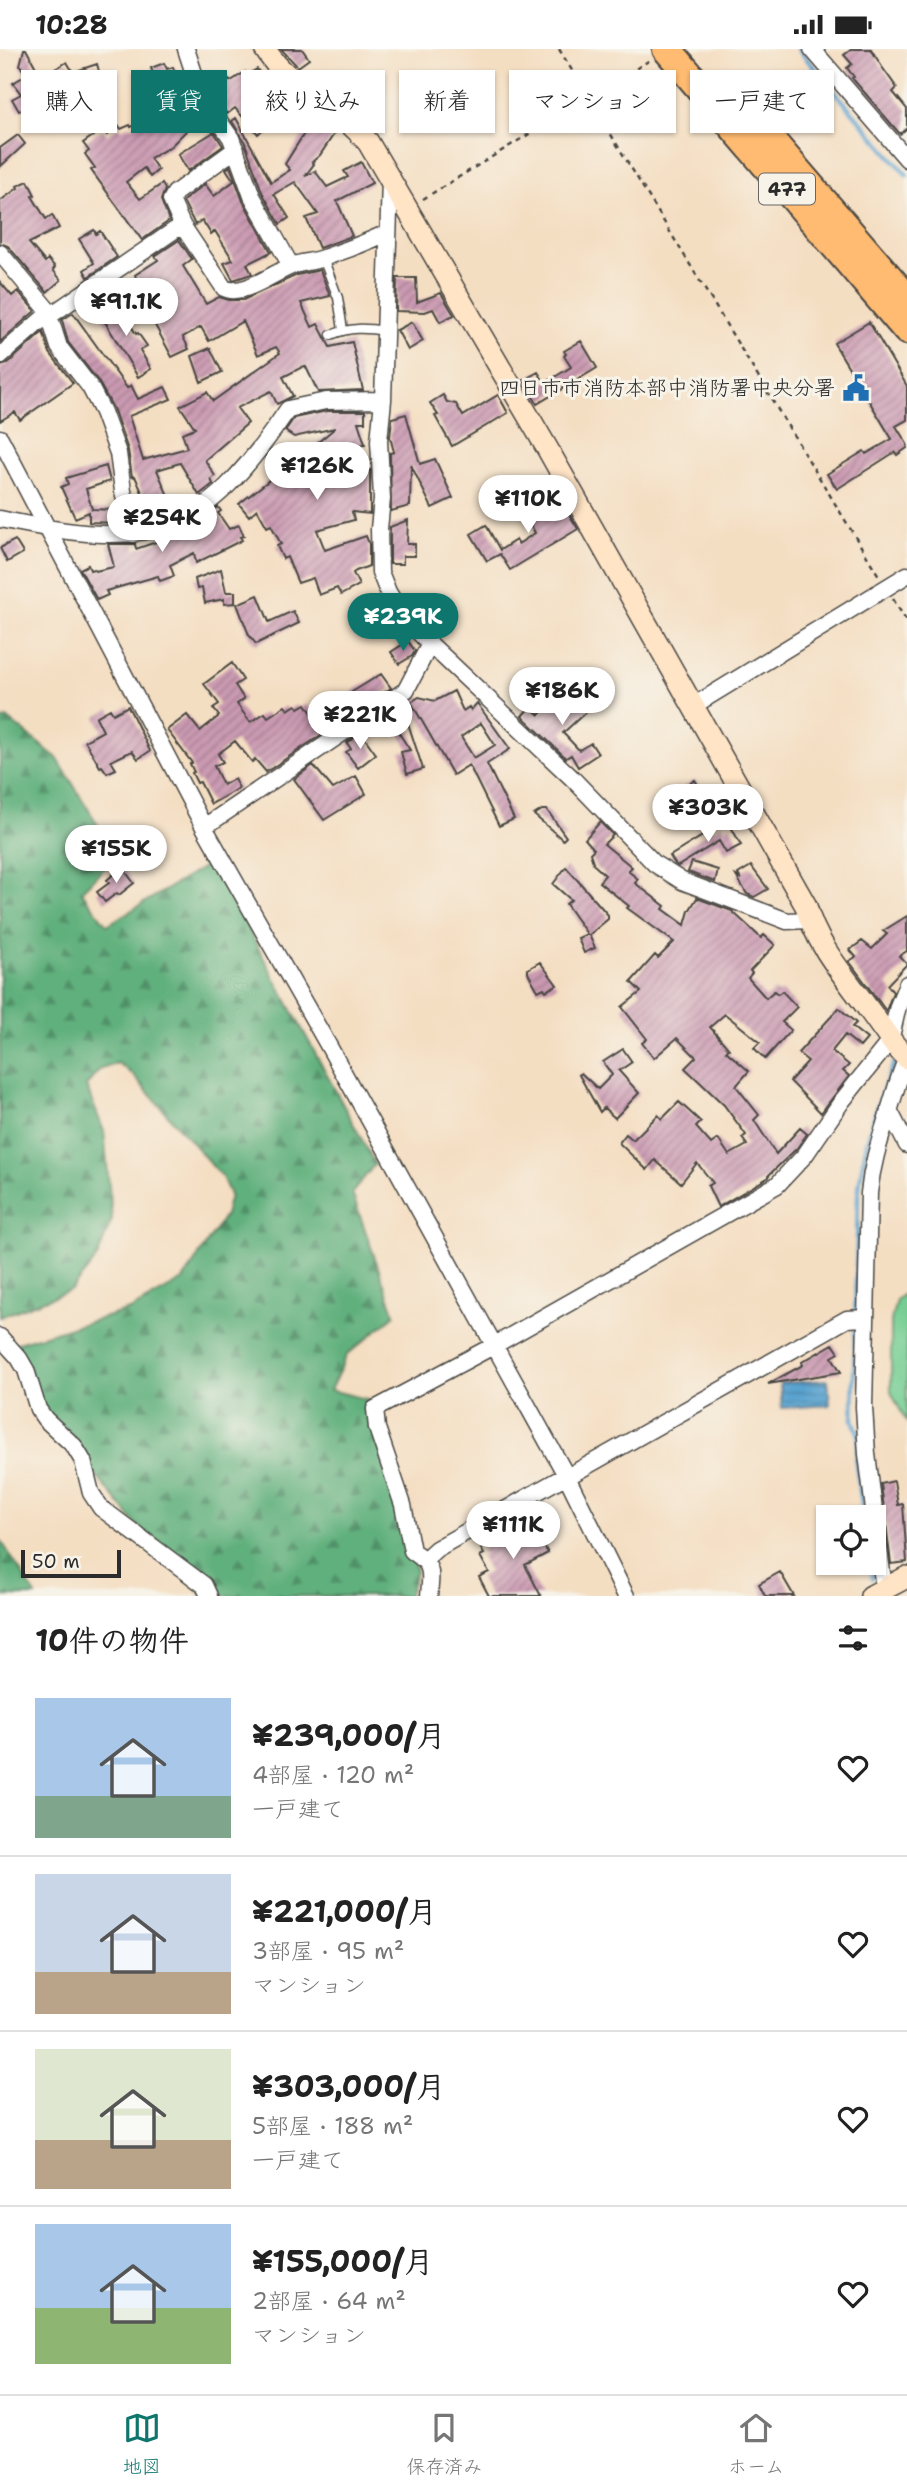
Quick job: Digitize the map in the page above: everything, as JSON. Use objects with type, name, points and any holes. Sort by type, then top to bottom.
[{"type":"highway","name":"477","points":[[667,49],[907,330]]},
{"type":"highway","name":"477","points":[[692,49],[907,299]]},
{"type":"street","points":[[186,49],[201,95],[231,138],[252,196],[291,266]]},
{"type":"street","points":[[265,49],[284,74],[353,125],[368,142],[540,436],[806,907],[810,921],[828,952],[901,1052]]},
{"type":"street","points":[[814,50],[907,159]]},
{"type":"street","points":[[236,149],[172,197],[172,207],[181,225],[228,291],[261,282],[291,266],[323,258],[387,233]]},
{"type":"street","points":[[390,180],[386,331],[379,441],[382,499],[379,552],[382,579],[402,615],[572,778],[656,864],[682,881],[787,921],[810,921]]},
{"type":"street","points":[[0,356],[48,316],[181,225]]},
{"type":"street","points":[[0,253],[47,309],[58,347],[90,387],[109,427],[118,453],[132,534]]},
{"type":"street","points":[[0,519],[49,529],[103,535],[132,534],[165,527],[193,514],[216,498],[264,444],[288,408],[326,401],[383,400]]},
{"type":"street","points":[[0,438],[204,827],[327,1043],[566,1476],[626,1596]]},
{"type":"street","points":[[693,706],[907,575]]},
{"type":"street","points":[[204,827],[406,689],[430,644]]},
{"type":"street","points":[[425,1559],[436,1549],[566,1476],[858,1319],[867,1303],[872,1166],[898,1077],[901,1052],[898,1006],[907,984]]},
{"type":"street","points":[[429,1596],[431,1569],[425,1559],[412,1551],[403,1504],[377,1428],[375,1409],[493,1346],[777,1185],[805,1155],[842,1101],[901,1052]]},
{"type":"street","points":[[889,1110],[907,1145]]},
{"type":"street","points":[[858,1319],[878,1592],[907,1577]]},
{"type":"street","points":[[0,1337],[26,1370],[38,1409],[74,1446],[83,1461],[91,1493],[101,1508],[204,1585],[209,1596]]},
{"type":"lane","points":[[323,258],[338,298],[343,330]]},
{"type":"lane","points":[[331,335],[357,327],[386,331]]},
{"type":"path","points":[[559,49],[572,70]]},
{"type":"path","points":[[633,70],[667,49]]},
{"type":"path","points":[[407,209],[530,133]]},
{"type":"path","points":[[611,133],[907,622]]},
{"type":"green space","points":[[7,718],[57,758],[117,856],[81,891],[107,925],[212,862],[375,1164],[352,1193],[395,1315],[347,1355],[330,1390],[371,1400],[404,1507],[416,1572],[408,1596],[204,1596],[159,1552],[51,1421],[0,1348],[130,1310],[183,1280],[225,1215],[230,1195],[222,1177],[133,1075],[118,1063],[99,1070],[86,1086],[104,1131],[112,1219],[97,1258],[71,1290],[0,1317],[0,721]]},
{"type":"green space","points":[[907,1291],[907,1423],[891,1392],[891,1321],[896,1300]]},
{"type":"green space","points":[[0,1539],[36,1596],[0,1596]]},
{"type":"water","points":[[828,1380],[830,1405],[782,1408],[780,1383]]},
{"type":"building","points":[[26,49],[37,70],[23,70],[20,65]]},
{"type":"building","points":[[281,49],[302,49],[309,59],[298,67]]},
{"type":"building","points":[[852,49],[871,49],[897,88],[893,92],[907,109],[907,128],[900,134],[852,78],[854,77],[847,68],[852,64],[844,55]]},
{"type":"building","points":[[67,62],[72,70],[53,70]]},
{"type":"building","points":[[164,63],[167,69],[173,67],[174,70],[152,70],[151,68]]},
{"type":"building","points":[[97,64],[99,70],[79,70]]},
{"type":"building","points":[[241,75],[241,115],[235,108],[227,114],[227,82]]},
{"type":"building","points":[[21,78],[21,94],[13,83]]},
{"type":"building","points":[[21,94],[21,110],[19,111],[12,99]]},
{"type":"building","points":[[236,118],[241,133],[244,133],[271,182],[290,170],[285,164],[304,133],[335,133],[312,162],[314,164],[305,176],[315,171],[327,187],[348,177],[344,171],[361,162],[372,183],[337,201],[352,236],[319,248],[306,218],[318,214],[295,182],[274,194],[289,218],[280,224],[262,192],[245,143],[232,121]]},
{"type":"building","points":[[130,125],[131,133],[184,133],[170,147],[150,158],[158,170],[150,177],[144,168],[126,182],[140,199],[162,184],[165,189],[161,200],[169,221],[142,240],[91,170],[95,168],[85,154],[89,151],[83,143],[97,133],[117,133],[119,126],[121,129]]},
{"type":"building","points":[[212,133],[223,146],[188,171],[178,154]]},
{"type":"building","points":[[18,135],[25,144],[0,167],[0,148]]},
{"type":"building","points":[[230,166],[243,201],[271,252],[247,264],[252,274],[233,280],[224,263],[233,260],[215,231],[211,234],[202,220],[195,225],[183,201],[205,184],[214,196],[234,181],[226,169]]},
{"type":"building","points":[[28,181],[35,195],[32,196],[46,219],[52,215],[59,228],[29,243],[45,262],[48,259],[55,267],[53,270],[61,280],[47,292],[8,246],[0,243],[0,201],[18,188],[17,186]]},
{"type":"building","points":[[94,230],[96,234],[100,231],[117,257],[88,277],[84,270],[94,263],[79,239]]},
{"type":"building","points":[[179,240],[192,259],[183,266],[206,304],[219,297],[243,300],[297,275],[320,270],[330,296],[301,303],[312,327],[318,324],[330,347],[352,342],[363,390],[318,392],[304,366],[283,377],[293,396],[277,404],[271,391],[237,408],[248,423],[205,460],[215,476],[211,479],[213,484],[199,495],[180,463],[157,470],[174,510],[141,521],[136,499],[144,497],[135,476],[132,477],[128,450],[113,408],[98,381],[68,342],[62,320],[73,313],[127,388],[131,385],[138,399],[165,387],[171,399],[129,416],[143,460],[187,448],[182,433],[195,428],[180,406],[207,392],[213,401],[280,353],[276,347],[258,355],[243,321],[209,341],[201,327],[183,337],[189,349],[172,357],[133,284],[137,280],[135,275],[158,260],[155,256]]},
{"type":"building","points":[[397,278],[416,278],[417,302],[441,293],[454,315],[440,322],[433,309],[425,312],[396,311]]},
{"type":"building","points":[[0,282],[12,296],[18,291],[35,311],[0,342]]},
{"type":"building","points":[[110,303],[116,312],[121,309],[136,334],[138,333],[147,346],[140,350],[151,369],[138,377],[98,310]]},
{"type":"building","points":[[412,322],[423,341],[408,350],[397,330]]},
{"type":"building","points":[[869,322],[907,386],[907,420],[896,426],[907,448],[897,455],[895,452],[837,489],[827,474],[864,451],[866,454],[892,439],[834,343]]},
{"type":"building","points":[[43,332],[50,353],[73,383],[20,420],[15,412],[0,421],[0,366],[7,364]]},
{"type":"building","points":[[581,341],[597,368],[537,404],[524,380],[538,372],[545,383],[571,367],[564,351]]},
{"type":"building","points":[[210,348],[222,372],[201,382],[192,356]]},
{"type":"building","points":[[443,395],[447,402],[456,404],[463,416],[498,395],[508,413],[452,446],[430,403]]},
{"type":"building","points":[[327,411],[365,411],[365,422],[358,422],[365,444],[334,451],[340,473],[356,469],[357,473],[370,470],[370,514],[352,512],[354,520],[317,530],[325,550],[366,536],[369,544],[369,566],[353,573],[359,585],[341,595],[337,588],[319,595],[313,578],[298,583],[287,557],[283,559],[277,546],[281,544],[271,525],[267,527],[257,509],[249,516],[239,504],[278,473],[266,457],[282,446],[294,462],[335,428],[294,437],[285,431],[294,418]]},
{"type":"building","points":[[406,414],[420,464],[435,459],[453,498],[432,508],[411,465],[410,506],[391,511],[390,453],[394,452],[390,437],[392,418]]},
{"type":"building","points":[[106,466],[110,481],[86,489],[92,509],[117,510],[120,523],[89,522],[89,512],[75,518],[61,487],[68,484],[66,478]]},
{"type":"building","points":[[534,496],[546,516],[564,506],[578,529],[510,570],[500,554],[487,561],[471,534],[486,525],[500,550],[516,540],[518,544],[535,533],[525,514],[523,516],[517,506]]},
{"type":"building","points":[[218,507],[221,511],[218,513],[229,529],[239,525],[244,536],[240,537],[242,540],[196,563],[194,553],[170,565],[174,576],[160,581],[158,576],[106,591],[108,595],[97,600],[80,569],[88,565],[90,570],[95,571],[114,567],[108,544],[135,544],[136,549],[165,539],[164,537],[203,519]]},
{"type":"building","points":[[408,520],[407,544],[415,544],[415,556],[403,556],[403,564],[390,564],[390,527]]},
{"type":"building","points":[[15,540],[23,553],[7,562],[0,548]]},
{"type":"building","points":[[221,569],[226,592],[235,592],[235,603],[224,604],[224,599],[205,603],[202,588],[197,589],[195,579]]},
{"type":"building","points":[[258,595],[269,622],[293,611],[299,623],[256,644],[249,635],[237,604]]},
{"type":"building","points":[[408,641],[415,651],[399,664],[391,652]]},
{"type":"building","points":[[232,663],[243,680],[235,685],[244,699],[237,704],[250,722],[265,713],[268,717],[285,706],[288,710],[296,705],[299,708],[306,704],[319,724],[356,699],[352,692],[381,674],[391,688],[266,772],[255,759],[252,762],[235,741],[218,754],[223,762],[214,766],[223,785],[234,779],[239,788],[211,804],[200,782],[197,783],[192,773],[192,763],[167,730],[187,715],[200,731],[219,716],[213,708],[219,704],[204,684]]},
{"type":"building","points":[[454,691],[463,711],[469,707],[471,710],[477,703],[510,749],[487,764],[514,819],[499,826],[469,765],[453,775],[411,702],[419,697],[435,701]],"holes":[[[481,723],[495,745],[474,758],[461,737]]]},
{"type":"building","points":[[573,692],[588,710],[563,733],[579,750],[591,743],[598,754],[578,767],[571,755],[566,758],[522,716],[530,707],[539,715],[559,695],[562,701]]},
{"type":"building","points":[[402,705],[423,769],[407,774],[401,752],[410,750],[387,715]]},
{"type":"building","points":[[128,706],[150,751],[138,759],[132,751],[111,761],[116,769],[107,773],[100,767],[85,741],[103,731],[96,717],[110,709],[113,714]]},
{"type":"building","points":[[361,733],[376,754],[358,768],[346,752],[351,749],[347,743]]},
{"type":"building","points":[[313,765],[333,789],[356,776],[366,794],[324,820],[294,779]]},
{"type":"building","points":[[695,780],[711,806],[694,816],[679,790]]},
{"type":"building","points":[[547,810],[566,837],[563,840],[534,815]]},
{"type":"building","points":[[600,822],[613,835],[604,844],[632,867],[628,871],[638,879],[635,883],[685,925],[697,898],[732,911],[761,938],[764,935],[775,945],[750,971],[752,973],[748,978],[766,998],[774,991],[778,994],[782,991],[797,1007],[782,1022],[791,1030],[765,1059],[754,1048],[760,1042],[725,1014],[710,1027],[729,1049],[726,1051],[749,1071],[736,1086],[759,1115],[754,1120],[776,1154],[800,1128],[807,1134],[769,1177],[718,1207],[708,1186],[713,1183],[697,1163],[681,1183],[655,1160],[647,1170],[619,1143],[626,1134],[633,1140],[658,1115],[662,1119],[679,1102],[701,1122],[696,1127],[711,1144],[718,1139],[729,1155],[747,1145],[742,1138],[746,1135],[724,1105],[685,1068],[696,1057],[677,1038],[654,1058],[642,1043],[647,1039],[622,1007],[641,992],[631,982],[655,955],[658,958],[674,942],[627,908],[629,906],[599,882],[605,875],[594,865],[590,853],[594,849],[585,839]]},
{"type":"building","points":[[722,824],[724,828],[730,825],[741,845],[726,853],[719,841],[678,866],[675,864],[670,856]]},
{"type":"building","points":[[692,862],[718,870],[715,882],[688,872]]},
{"type":"building","points":[[751,866],[768,889],[754,897],[747,894],[736,876],[740,878],[738,874]]},
{"type":"building","points":[[122,867],[134,883],[105,902],[97,892],[109,883],[107,880]]},
{"type":"building","points":[[566,867],[608,915],[608,919],[589,935],[595,948],[584,953],[578,938],[587,934],[566,904],[571,900],[553,884]]},
{"type":"building","points":[[907,916],[907,951],[899,956],[907,964],[887,985],[893,992],[886,1011],[849,961],[856,957],[850,950],[862,941],[872,949],[887,934],[883,931]]},
{"type":"building","points":[[540,962],[557,985],[546,991],[544,988],[538,991],[528,973],[528,969]]},
{"type":"building","points":[[839,1008],[856,1023],[852,1027],[867,1039],[860,1047],[845,1035],[832,1051],[849,1065],[843,1071],[849,1076],[821,1113],[790,1081],[808,1061],[798,1053]]},
{"type":"building","points":[[623,1049],[632,1062],[619,1071],[639,1093],[615,1118],[604,1108],[600,1112],[579,1075],[581,1073],[598,1089],[612,1075],[603,1062]]},
{"type":"building","points":[[833,1344],[839,1353],[832,1357],[841,1372],[768,1384],[803,1365],[802,1362]]},
{"type":"building","points":[[894,1481],[898,1505],[903,1504],[907,1562],[891,1564],[886,1505],[884,1505],[881,1484]]},
{"type":"building","points":[[526,1514],[532,1526],[538,1523],[544,1535],[539,1537],[548,1553],[525,1565],[541,1596],[489,1596],[479,1577],[489,1572],[480,1556],[484,1554],[481,1549],[516,1530],[511,1521]]},
{"type":"building","points":[[780,1572],[794,1596],[765,1596],[759,1584]]},
{"type":"waterway","points":[[798,49],[907,175]]},
{"type":"waterway","points":[[862,1505],[856,1464],[859,1435],[853,1420],[858,1197],[872,1125],[897,1057]]},
{"type":"place","name":"四日市市消防本部中消防署中央分署","points":[[856,388]]}]
